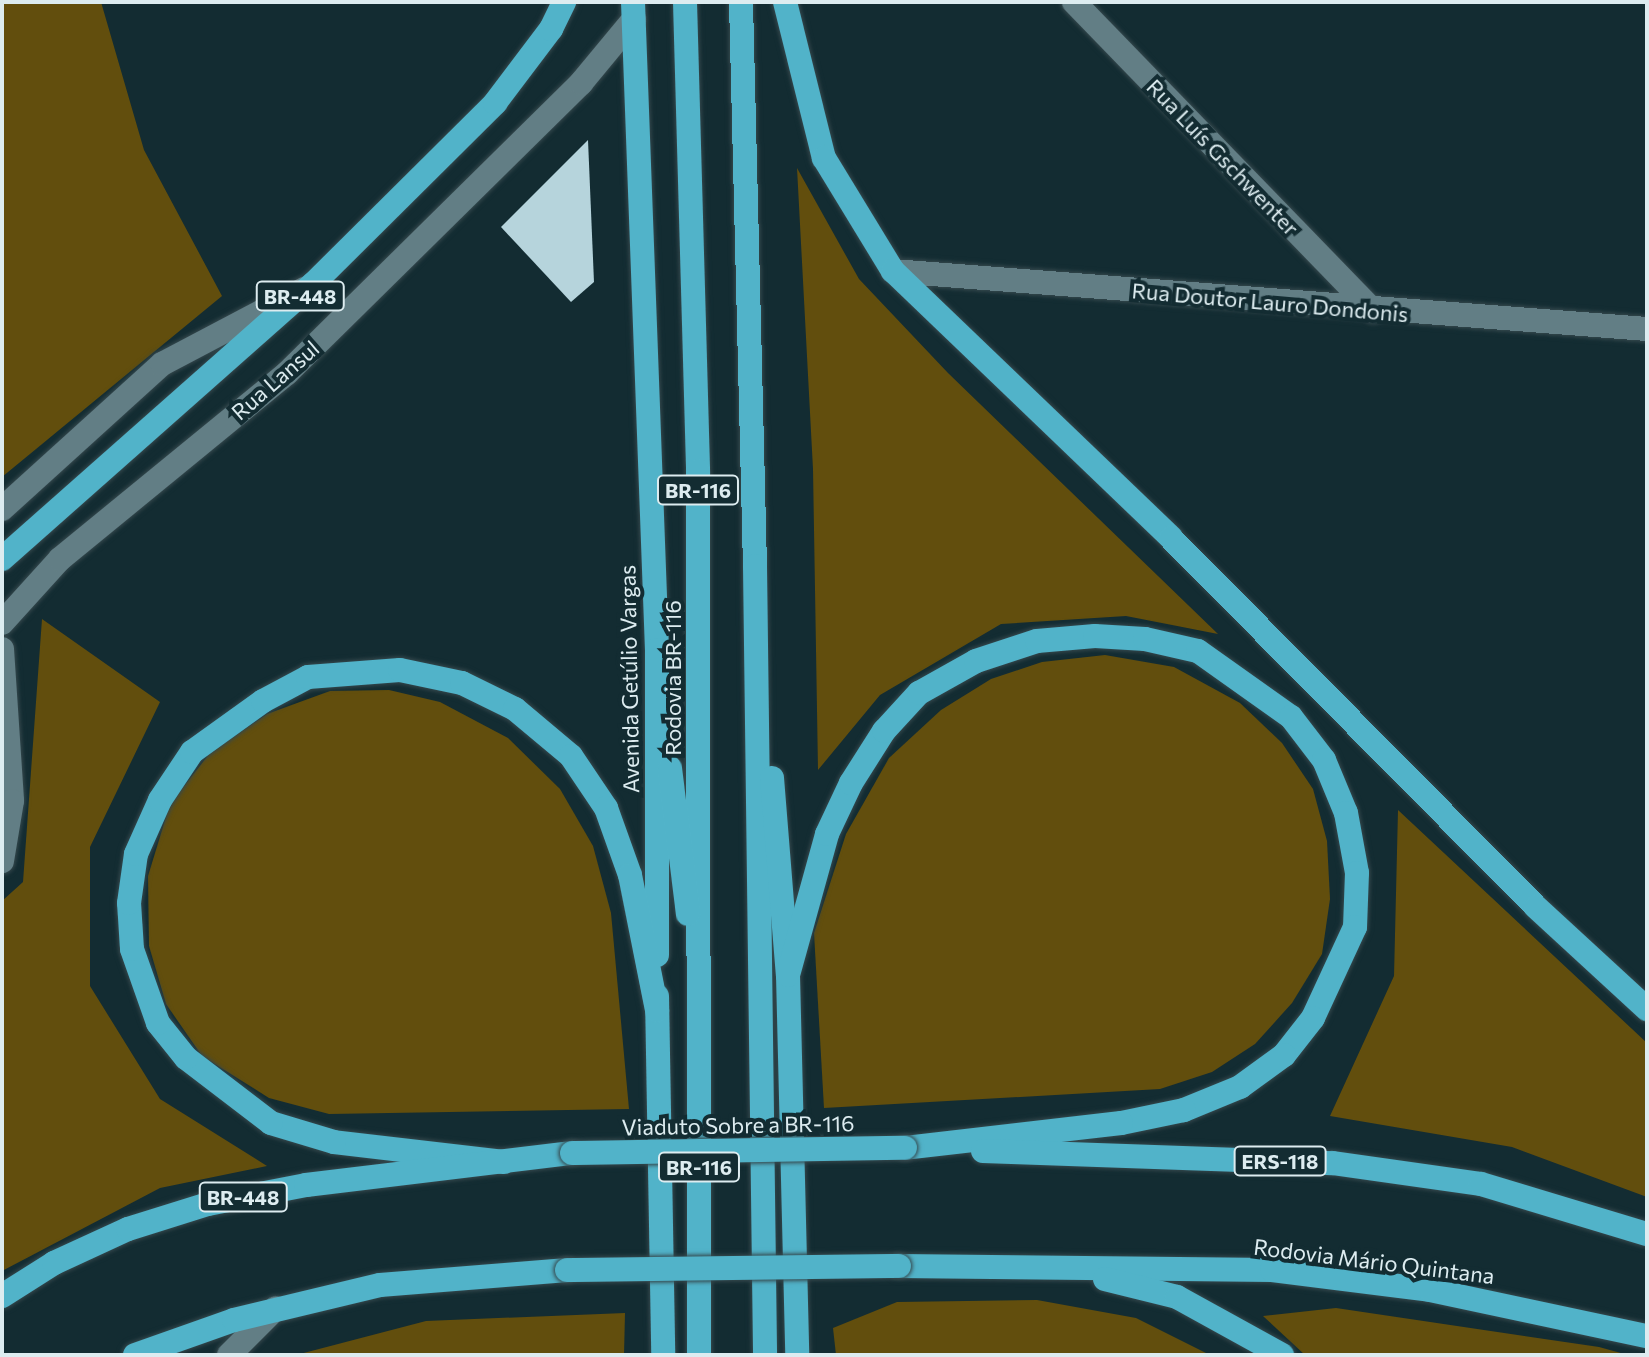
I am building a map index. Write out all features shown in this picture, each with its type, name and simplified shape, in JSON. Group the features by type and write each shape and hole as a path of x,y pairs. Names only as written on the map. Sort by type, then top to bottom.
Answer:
{"highway":[{"name":"BR-448","path":"2,559 313,284 495,103 551,29 564,2"},
{"name":"Rodovia BR-116","path":"685,2 698,471 699,1355"},
{"name":"BR-116","path":"741,2 755,566 765,1355"},
{"path":"785,2 824,158 893,271 1171,538 1536,907 1647,1009"},
{"name":"Avenida Getúlio Vargas","path":"633,10 657,650 657,1010 663,1355"},
{"path":"755,566 788,975 797,1355"},
{"path":"788,975 827,834 851,783 884,731 919,693 976,661 1037,641 1095,636 1145,639 1198,651 1291,717 1324,760 1349,828 1357,873 1355,927 1324,997 1284,1055 1240,1087 1184,1110 1121,1123 905,1148"},
{"name":"BR-116","path":"657,650 684,896 700,979"},
{"path":"504,1162 334,1142 271,1123 186,1058 158,1023 132,949 129,903 136,854 160,800 192,752 263,701 308,677 400,670 462,683 515,709 571,756 606,808 630,875 657,1010"},
{"name":"Viaduto Sobre a BR-116","path":"504,1162 572,1153 905,1148"},
{"name":"ERS-118","path":"905,1148 1333,1163 1481,1184 1647,1234"},
{"name":"BR-448","path":"2,1296 54,1263 128,1229 208,1204 306,1185 504,1162"},
{"name":"Rodovia Mário Quintana","path":"276,1308 380,1285 567,1270 899,1266 1272,1270 1430,1290 1647,1336"},
{"path":"1068,1270 1177,1297 1282,1355"},
{"path":"135,1355 276,1308"}],"street":[{"name":"Rua Luís Gschwenter","path":"1074,2 1373,311"},
{"name":"Rua Lansul","path":"2,623 60,559 287,373 581,83 633,10"},
{"name":"Rua Doutor Lauro Dondonis","path":"893,271 1373,311 1647,329"},
{"path":"2,509 162,364 241,318 313,284"},
{"path":"2,649 12,801 2,861"},
{"path":"229,1355 276,1308"}],"shaded area":[{"path":"2,2 101,2 144,150 222,296 2,477"},
{"path":"797,168 859,279 948,373 1218,634 1126,616 1001,624 880,695 818,770 813,469"},
{"path":"42,619 160,702 90,847 90,986 160,1099 267,1166 160,1188 2,1271 2,901 23,882"},
{"path":"1105,655 1174,667 1240,703 1282,743 1313,789 1327,841 1330,899 1322,954 1292,1003 1255,1044 1212,1072 1160,1089 824,1108 814,933 846,834 889,758 941,710 991,679 1042,662"},
{"path":"389,690 440,702 508,738 560,789 593,846 611,913 629,1109 329,1114 269,1098 202,1056 166,1004 149,946 148,876 170,804 210,753 267,714 330,691"},
{"path":"1398,810 1647,1043 1647,1197 1512,1147 1330,1116 1394,976"},
{"path":"1037,1300 1136,1318 1210,1355 836,1355 833,1328 897,1302"},
{"path":"1336,1308 1599,1347 1628,1355 1305,1355 1263,1316"},
{"path":"625,1313 624,1355 296,1355 426,1321"}],"building":[{"path":"588,140 594,282 571,302 501,227"}]}
